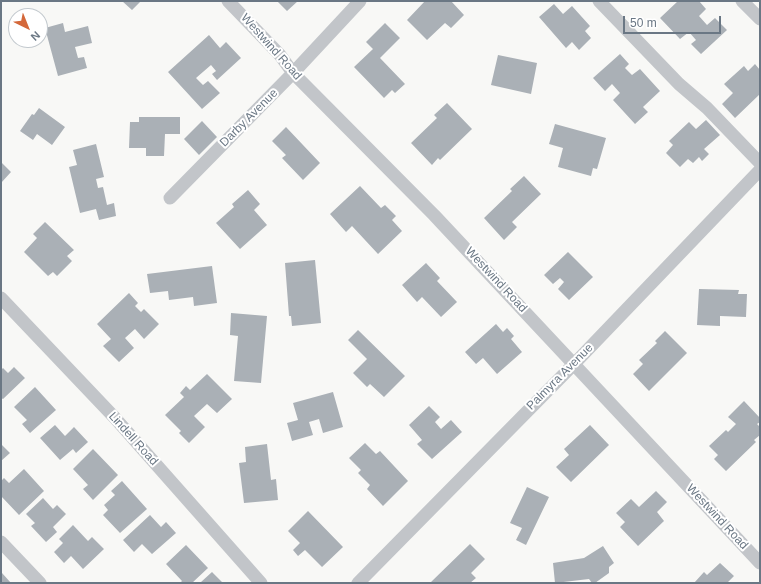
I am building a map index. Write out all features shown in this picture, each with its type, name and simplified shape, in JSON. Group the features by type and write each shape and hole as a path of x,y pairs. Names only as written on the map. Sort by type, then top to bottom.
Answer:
{"street":[{"name":"Westwind Road","path":"228,1 280,55 293,73 434,215 760,563"},
{"name":"Darby Avenue","path":"170,198 293,73 360,1"},
{"path":"599,1 679,84 707,108 760,163"},
{"path":"742,1 760,19"},
{"name":"Palmyra Avenue","path":"358,583 574,364 760,170"},
{"name":"Lindell Road","path":"1,298 115,418 261,583"},
{"path":"1,542 40,583"}],"building":[{"path":"122,1 141,1 132,10"},
{"path":"277,1 298,1 287,11"},
{"path":"425,1 451,1 464,15 451,28 445,23 427,40 407,20"},
{"path":"678,1 699,1 706,9 699,16 707,25 715,18 727,30 701,54 691,44 696,40 689,32 680,39 660,18"},
{"path":"554,4 563,14 572,6 590,26 585,31 591,38 579,50 572,42 566,48 539,17"},
{"path":"63,23 65,32 88,26 92,43 75,47 78,58 84,57 87,68 58,76 48,39 48,27"},
{"path":"385,23 400,38 380,58 405,84 395,93 392,90 384,98 354,67 373,49 366,42"},
{"path":"209,35 220,48 226,42 241,58 217,80 212,74 216,71 211,65 196,78 203,85 208,81 220,93 202,109 168,72"},
{"path":"620,54 629,64 625,68 632,75 640,69 660,91 643,107 648,112 635,124 613,100 620,93 612,84 605,91 593,78"},
{"path":"498,55 537,63 531,94 491,85"},
{"path":"755,64 760,70 760,94 735,118 722,104 733,93 724,84 744,66 748,71"},
{"path":"447,103 472,129 440,160 438,158 432,165 411,143 437,118 434,115"},
{"path":"39,108 65,127 52,145 37,134 33,140 20,131 32,114 34,115"},
{"path":"139,117 180,117 180,134 165,134 164,156 146,156 146,148 129,148 130,122 139,122"},
{"path":"706,120 720,135 704,149 709,154 702,161 699,157 693,163 688,159 680,167 666,153 673,145 669,141 689,122 696,129"},
{"path":"202,121 217,137 199,155 184,139"},
{"path":"555,124 606,138 597,169 593,168 591,176 558,167 563,148 549,144"},
{"path":"286,127 320,163 303,180 282,158 286,155 272,141"},
{"path":"96,144 104,177 96,179 98,188 103,187 107,205 114,203 116,216 99,220 96,209 80,213 69,167 77,165 73,150"},
{"path":"1,162 11,172 1,183"},
{"path":"524,176 541,194 512,222 517,227 504,240 484,218 512,191 510,189"},
{"path":"360,186 381,208 385,205 396,216 392,220 402,231 378,254 352,226 346,232 330,214"},
{"path":"248,190 260,204 254,210 267,225 240,249 216,223 234,207 232,204"},
{"path":"45,222 74,250 67,256 72,261 57,276 53,272 48,276 24,252 37,238 33,234"},
{"path":"568,252 593,277 569,300 558,289 564,282 560,278 553,284 544,275"},
{"path":"315,260 321,323 292,326 291,316 289,316 285,263"},
{"path":"426,263 440,278 437,281 457,302 441,317 422,297 417,302 402,285"},
{"path":"212,266 217,303 194,306 193,297 169,300 168,291 150,293 147,274"},
{"path":"699,289 739,290 738,294 747,294 746,317 720,316 720,326 697,325"},
{"path":"129,293 138,303 135,306 141,312 144,309 159,324 144,339 135,329 125,338 134,348 119,362 103,346 111,339 97,324"},
{"path":"231,313 267,316 261,383 234,381 238,336 230,335"},
{"path":"496,324 503,332 507,328 514,336 511,339 522,352 497,374 483,358 476,364 465,352"},
{"path":"358,330 405,376 384,397 370,384 367,387 353,373 367,359 348,340"},
{"path":"665,331 687,353 649,391 633,374 643,364 639,360 657,343 655,341"},
{"path":"14,367 25,378 3,399 1,398 1,370 3,368 8,373"},
{"path":"207,374 232,399 217,413 207,404 194,416 205,427 189,443 179,433 181,431 165,415 184,397 180,393 186,386 190,390"},
{"path":"35,387 56,410 30,433 22,424 27,420 14,407"},
{"path":"333,392 343,427 323,433 319,419 309,422 313,435 292,441 287,423 298,420 293,403"},
{"path":"744,401 760,418 760,422 757,424 760,427 760,435 754,440 756,442 726,471 714,459 718,455 709,446 726,430 728,432 736,424 728,417"},
{"path":"429,406 440,417 435,422 441,429 451,420 462,432 432,459 417,444 422,440 409,425"},
{"path":"55,425 65,436 74,427 88,442 76,453 73,449 60,460 40,438"},
{"path":"590,425 609,445 571,482 556,467 569,455 564,449"},
{"path":"365,443 376,454 380,451 408,481 383,506 367,489 370,485 358,473 361,470 349,458"},
{"path":"1,444 10,453 1,461"},
{"path":"267,444 271,480 276,479 278,500 244,503 239,463 246,462 245,447"},
{"path":"93,449 118,475 93,500 83,489 88,485 73,469"},
{"path":"24,469 44,491 19,515 1,496 1,481 4,478 9,483"},
{"path":"122,481 147,509 120,533 103,515 108,510 104,505 115,495 111,491"},
{"path":"527,487 549,497 526,545 516,540 522,528 510,523"},
{"path":"656,491 667,502 657,512 664,521 638,546 620,527 625,522 616,513 631,499 639,507"},
{"path":"43,498 53,509 57,505 66,514 53,527 57,532 46,542 31,526 35,523 26,514"},
{"path":"308,511 343,547 322,567 305,550 298,556 293,550 300,543 288,531"},
{"path":"150,515 161,527 166,522 176,533 152,554 142,544 134,552 123,540"},
{"path":"73,525 88,541 92,537 104,549 83,569 71,556 64,563 54,552 63,543 59,539"},
{"path":"470,544 485,559 471,573 476,578 470,583 431,582"},
{"path":"186,545 208,568 192,583 180,583 182,581 166,564"},
{"path":"603,546 614,563 609,567 609,573 595,583 592,583 589,579 555,583 553,563 584,558"},
{"path":"720,563 734,576 727,583 694,583 704,572 707,575"},
{"path":"212,572 223,583 201,582"},
{"path":"2,573 11,583 1,583"}]}
